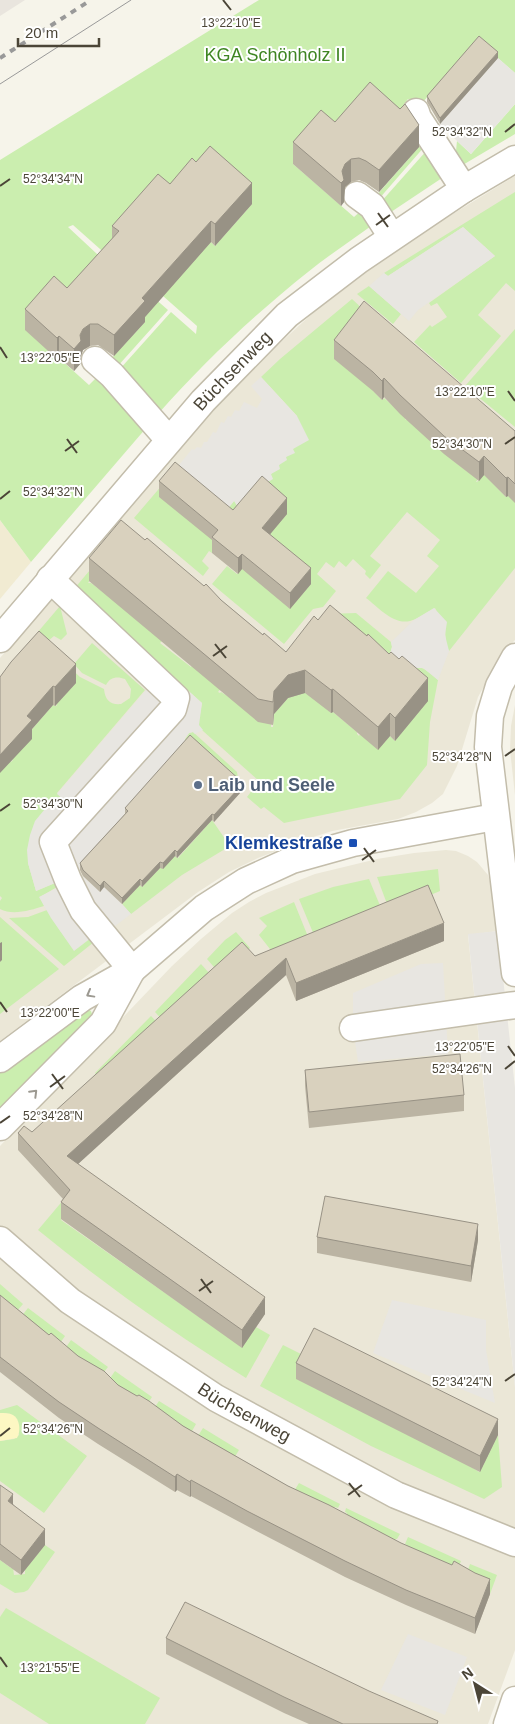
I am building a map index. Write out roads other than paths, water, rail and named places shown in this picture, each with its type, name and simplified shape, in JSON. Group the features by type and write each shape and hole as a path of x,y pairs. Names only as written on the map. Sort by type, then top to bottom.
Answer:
{"street":[{"path":"416,112 464,189"},
{"name":"Büchsenweg","path":"0,639 203,401 287,316 359,260 464,189 515,159"},
{"path":"357,194 372,206 392,238"},
{"path":"94,360 112,375 169,440"},
{"path":"50,579 176,698 172,709 53,842 68,880 83,910 132,970"},
{"path":"515,657 499,686 490,716 488,747 515,973"},
{"path":"0,1059 82,998 132,970 204,908 246,881 292,860 353,843 495,817"},
{"path":"0,1127 103,1023 132,970"},
{"path":"353,1028 515,1004"},
{"name":"Büchsenweg","path":"0,1240 70,1301 216,1398 396,1495 515,1543"},
{"path":"506,1724 515,1700"}],"tram line":[{"path":"0,84 131,0"}],"railway":[{"path":"0,58 91,0"}],"place":[{"name":"Laib und Seele","path":"198,785"},
{"name":"Klemkestraße","path":"353,843"}],"park label":[{"name":"KGA Schönholz II","path":"275,55"}]}
